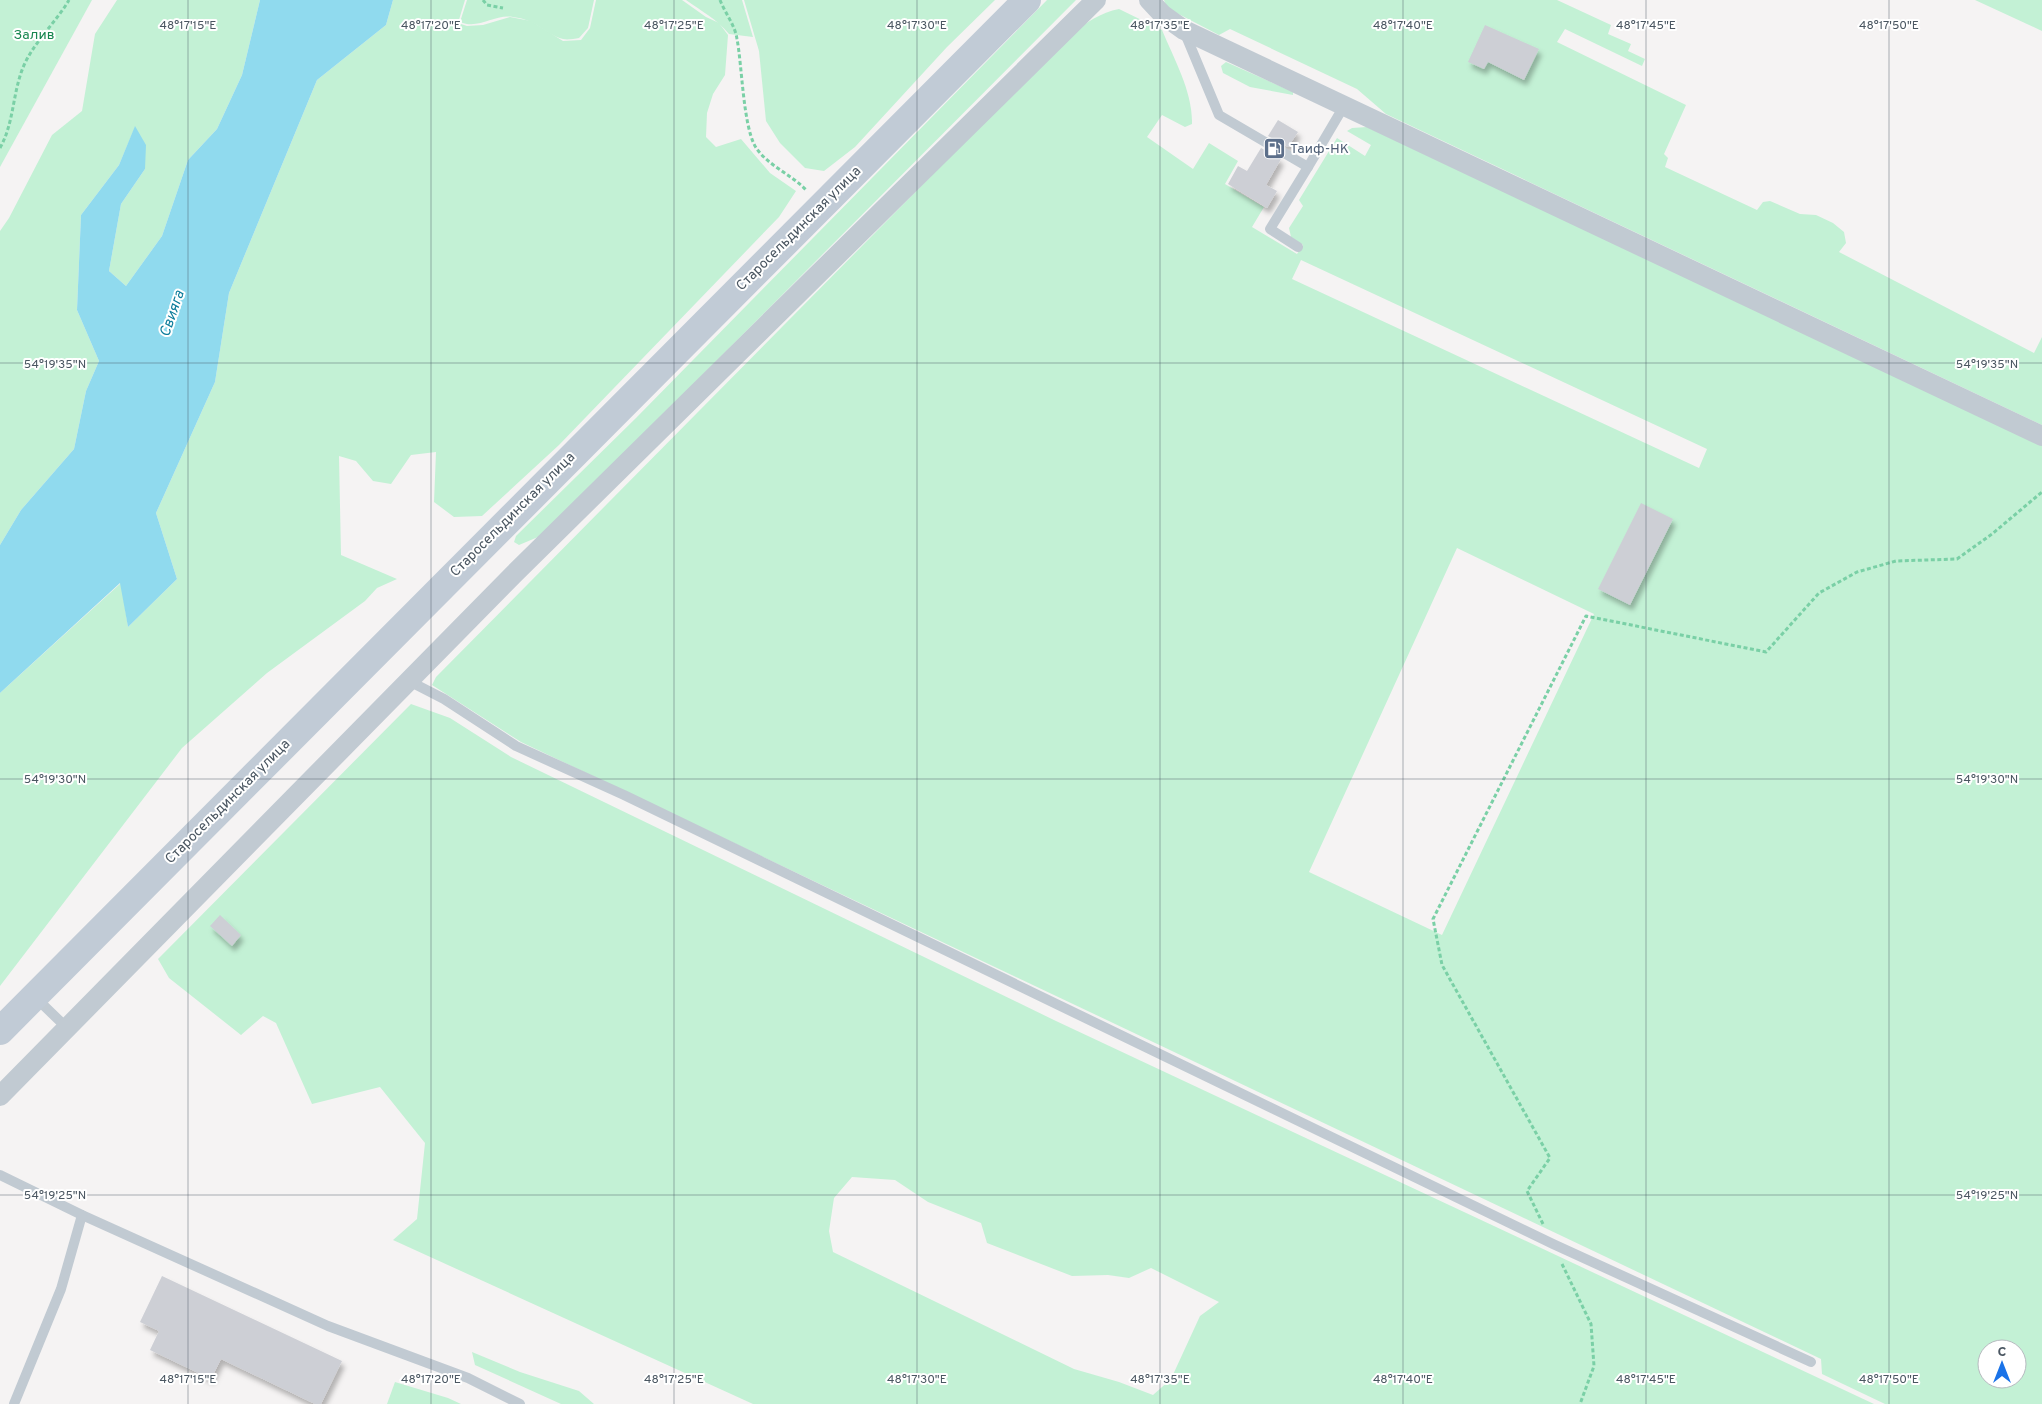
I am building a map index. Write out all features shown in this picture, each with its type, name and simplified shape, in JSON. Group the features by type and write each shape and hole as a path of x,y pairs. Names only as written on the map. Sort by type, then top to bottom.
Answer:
{"main road":[{"name":"Старосельдинская улица","path":"0,1031 1027,0"}],"street":[{"path":"0,1096 515,573 1096,0"},
{"path":"1149,0 1163,15 1184,30 2042,436"}],"lane":[{"path":"1184,30 1219,115 1308,167"},
{"path":"1298,247 1270,230 1344,106"},
{"path":"409,681 444,699 516,746 632,799 1553,1244 1812,1362"},
{"path":"35,996 67,1028"},
{"path":"0,1175 82,1215 328,1326 468,1378 520,1404"},
{"path":"14,1404 62,1289 82,1215"}],"path":[{"path":"0,148 8,134 19,79 25,62 45,31 61,13 69,0"},
{"path":"483,0 487,5 503,8"},
{"path":"720,0 737,36 748,120 755,146 769,160 798,181 821,206"},
{"path":"1580,1404 1594,1366 1590,1324 1527,1191 1550,1158 1442,965 1433,919 1586,616 1766,652 1819,592 1857,572 1896,561 1957,559 1992,534 2042,492"}],"green space":[{"name":"Залив","path":"0,0 92,0 0,167"},
{"path":"117,0 260,0 242,75 217,129 188,160 162,236 126,286 109,271 121,204 145,169 135,127 119,165 81,215 77,310 99,361 86,391 74,449 21,510 0,545 0,231 9,218 52,135 82,111 95,34"},
{"path":"393,0 465,0 458,23 467,26 483,25 510,17 531,21 563,41 581,40 590,28 596,0 682,0 706,17 719,23 728,35 725,75 713,94 707,113 706,137 716,147 741,139 770,173 796,191 779,217 559,445 482,516 454,517 434,502 436,452 411,455 391,484 373,481 356,461 339,456 341,555 397,579 377,588 365,601 267,673 182,748 0,986 0,693 121,583 128,627 177,579 156,513 215,382 229,293 317,80 386,25"},
{"path":"467,0 594,0 588,28 579,38 563,39 556,37 529,21 513,17 474,24 460,22"},
{"path":"686,0 742,0 753,37 729,34 714,20"},
{"path":"744,0 995,0 947,47 855,147 824,171 805,168 780,143 766,121 759,51"},
{"path":"1047,0 1076,0 566,512 538,537 519,545 514,542 516,536 636,418"},
{"path":"1164,0 1557,0 1611,25 1608,34 1631,44 1628,51 1645,59 1642,66 1565,29 1557,42 1686,105 1664,154 1668,158 1665,167 1757,210 1763,202 1770,201 1800,214 1816,215 1833,223 1844,232 1846,243 1839,252 2034,353 2042,337 2042,425 1386,114 1357,89 1230,29 1219,35 1167,8"},
{"path":"1975,0 2042,0 2042,31"},
{"path":"1119,9 1162,30 1186,88 1192,124 1185,127 1162,115 1147,137 1193,169 1209,143 1238,161 1225,184 1264,207 1252,227 1297,254 1303,245 1291,237 1289,228 1303,206 1299,200 1337,138 1365,156 1371,145 1347,131 1352,128 1367,127 2042,445 2042,1404 1885,1404 1822,1374 1821,1359 521,742 432,685 436,677 1062,44 1094,19","holes":["1301,260 1707,449 1699,468 1292,279","1457,548 1594,614 1442,935 1309,872"]},
{"path":"1226,62 1293,92 1293,95 1250,87 1223,73 1221,66"},
{"path":"411,704 450,718 511,757 1056,1021 1874,1404 753,1404 393,1240 417,1219 425,1143 380,1087 312,1104 276,1023 263,1016 241,1035 169,978 158,959","holes":["852,1177 895,1180 928,1202 981,1223 987,1243 1072,1276 1108,1275 1129,1278 1151,1268 1219,1302 1200,1316 1171,1379 1153,1395 1119,1382 1074,1369 833,1252 829,1231 834,1198"]},
{"path":"472,1352 520,1372 579,1391 594,1404 561,1404 475,1365"},
{"path":"395,1382 448,1398 461,1404 387,1404"}],"water":[{"name":"Свияга","path":"260,0 393,0 386,25 317,80 229,293 215,382 156,513 177,579 128,627 120,583 0,693 0,545 21,510 74,449 86,391 99,361 77,310 81,215 119,165 135,126 146,145 145,169 121,204 109,271 126,286 162,236 188,160 217,129 242,75"}],"building":[{"path":"1485,25 1539,49 1524,80 1488,62 1484,69 1468,62"},
{"path":"1278,120 1298,132 1288,147 1268,136"},
{"name":"Таиф-НК","path":"1261,148 1281,159 1266,185 1277,191 1267,208 1228,184 1238,166 1247,171"},
{"path":"1641,503 1673,519 1630,605 1598,589"},
{"path":"220,915 241,935 232,946 210,926"},
{"path":"162,1276 342,1361 321,1404 315,1404 221,1359 211,1379 150,1350 159,1331 140,1322"}],"place":[{"name":"Таиф-НК","path":"1274,149"}]}
